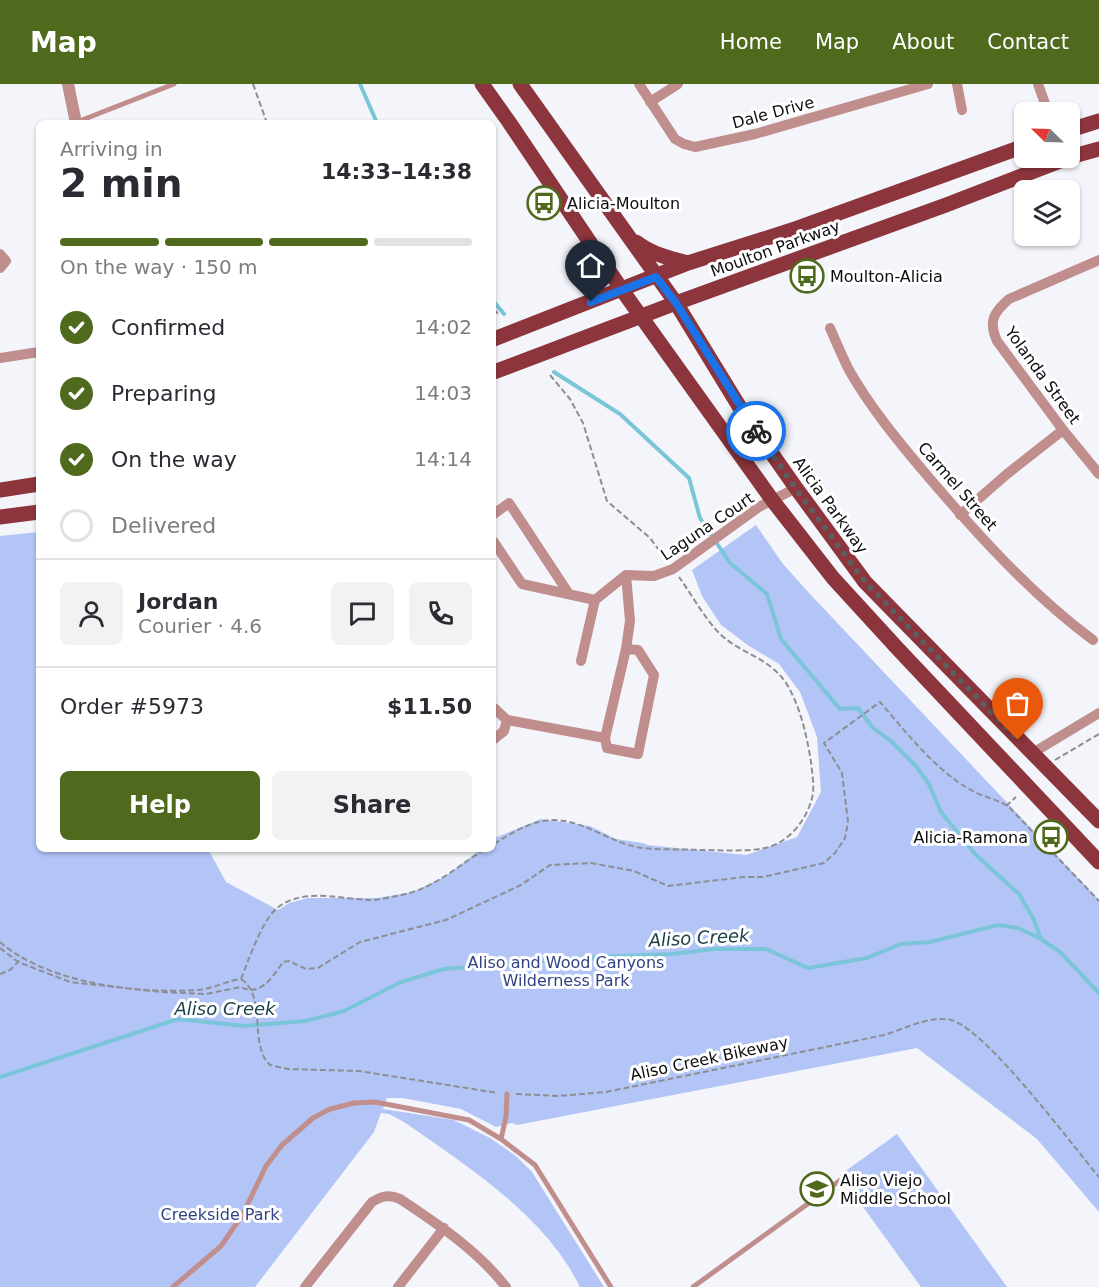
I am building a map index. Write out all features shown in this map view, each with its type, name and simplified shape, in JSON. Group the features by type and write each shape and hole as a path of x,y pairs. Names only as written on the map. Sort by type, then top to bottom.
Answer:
{"main road":[{"path":"482,84 622,290 773,501 833,578 1099,862"},
{"name":"Alicia Parkway","path":"520,84 676,303 742,411 796,489 865,582 1099,821"},
{"path":"1080,127 1099,121"},
{"name":"Moulton Parkway","path":"1080,154 1099,149"},
{"name":"Moulton Parkway","path":"496,338 688,263 792,230 1014,150"},
{"name":"Moulton Parkway","path":"496,371 676,303 946,206 1042,168"},
{"path":"626,235 654,254 688,263"},
{"path":"0,490 36,484"},
{"path":"0,517 36,512"},
{"path":"1014,771 1031,754"}],"street":[{"path":"639,84 650,102 678,84"},
{"name":"Dale Drive","path":"650,102 675,139 695,147 754,134 928,84"},
{"path":"957,84 962,111"},
{"path":"1038,84 1044,102"},
{"path":"72,85 75,120"},
{"path":"0,254 6,261 0,268"},
{"name":"Yolanda Street","path":"1099,260 1009,299 999,308 993,320 993,331 997,341 1099,474"},
{"name":"Carmel Street","path":"830,328 849,370 866,396 904,448 960,515 1064,618 1094,640"},
{"path":"0,358 36,352"},
{"path":"960,515 1007,474 1064,430"},
{"name":"Laguna Court","path":"627,575 654,576 674,568 759,507 796,489"},
{"path":"496,513 509,503 569,594"},
{"path":"496,545 522,584 595,600"},
{"path":"581,661 595,600 627,575"},
{"path":"626,649 638,650 654,675 638,754 607,748 605,738 626,649 630,621 627,575"},
{"path":"496,710 507,720 605,738"},
{"path":"1031,754 1099,713"},
{"path":"496,737 504,731 507,720"},
{"path":"305,1287 372,1202 386,1196 400,1199 444,1228 471,1249 492,1269 506,1287"},
{"path":"400,1286 444,1228"}],"lane":[{"path":"83,120 174,84"},
{"path":"501,1139 506,1117 507,1094"},
{"path":"173,1287 221,1246 243,1214 266,1166 282,1145 313,1118 330,1109 375,1102 469,1120 501,1139 535,1165 611,1287"},
{"path":"693,1287 842,1179"}],"path":[{"path":"253,84 266,120"},
{"path":"496,843 527,824 554,820 575,824 641,848 742,851 767,848 782,841 798,827 808,810 813,793 809,747 789,688 770,665 735,646 720,634 705,617 674,568 650,538 607,501 583,423 570,399 550,375"},
{"path":"0,948 18,962 70,982 161,993 206,994 242,987 252,990 270,980 283,962 289,961 306,969 318,968 360,942 446,920 521,885 550,865 591,863 634,871 668,885 763,877 824,863 836,853 844,838 848,822 842,773 824,743 880,702 921,749 959,782 1006,806 1099,901"},
{"path":"1055,760 1099,734"},
{"path":"1006,806 1016,797"},
{"path":"241,979 275,909 293,899 315,896 371,900 403,895 426,888 480,852"},
{"path":"0,942 22,958 47,970 74,978 149,989 199,990 241,979"},
{"path":"0,974 10,970 22,958"},
{"path":"241,979 252,990"},
{"name":"Aliso Creek Bikeway","path":"252,990 262,1052 270,1065 288,1069 359,1071 507,1094 559,1095 606,1092 884,1035 924,1022 951,1020 980,1038 1099,1177"}],"green space":[{"name":"Aliso and Wood Canyons Wilderness Park","path":"756,525 783,564 809,593 1099,900 1099,1212 1037,1139 917,1048 517,1125 512,1123 496,1127 461,1109 403,1098 387,1098 383,1109 454,1120 490,1138 516,1156 532,1172 604,1287 580,1287 565,1261 547,1237 503,1194 404,1122 389,1114 381,1113 374,1132 255,1287 0,1287 0,536 36,532 36,852 210,852 226,882 278,910 289,903 308,898 377,898 413,892 446,876 477,852 496,852 497,837 541,819 590,826 616,839 647,845 746,855 797,837 821,792 817,737 800,692 779,664 749,646 721,625 702,596 692,570"},
{"path":"897,1134 1007,1287 921,1287 840,1175"}],"waterway":[{"path":"360,84 376,120"},
{"path":"496,304 504,314"},
{"path":"554,372 620,414 689,478 700,518 730,563 767,594 781,639 840,709 858,708 873,728 891,741 916,766 929,784 941,812 976,855 1019,894 1033,918 1041,939"},
{"name":"Aliso Creek","path":"0,1077 178,1019 245,1026 305,1021 344,1011 401,982 444,969 598,957 672,954 714,949 766,949 808,968 867,958 901,944 930,942 998,925 1018,928 1041,939 1060,952 1099,993"}],"way so far":[{"path":"756,431 865,582 1018,740"}],"place":[{"name":"Alicia-Moulton","path":"544,203"},
{"name":"Moulton-Alicia","path":"807,276"},
{"name":"Alicia-Ramona","path":"1051,837"},
{"name":"Aliso Viejo Middle School","path":"817,1189"}],"route":[{"path":"591,302 656,277 676,303 756,431"}],"park label":[{"name":"Creekside Park","path":"220,1214"}]}
